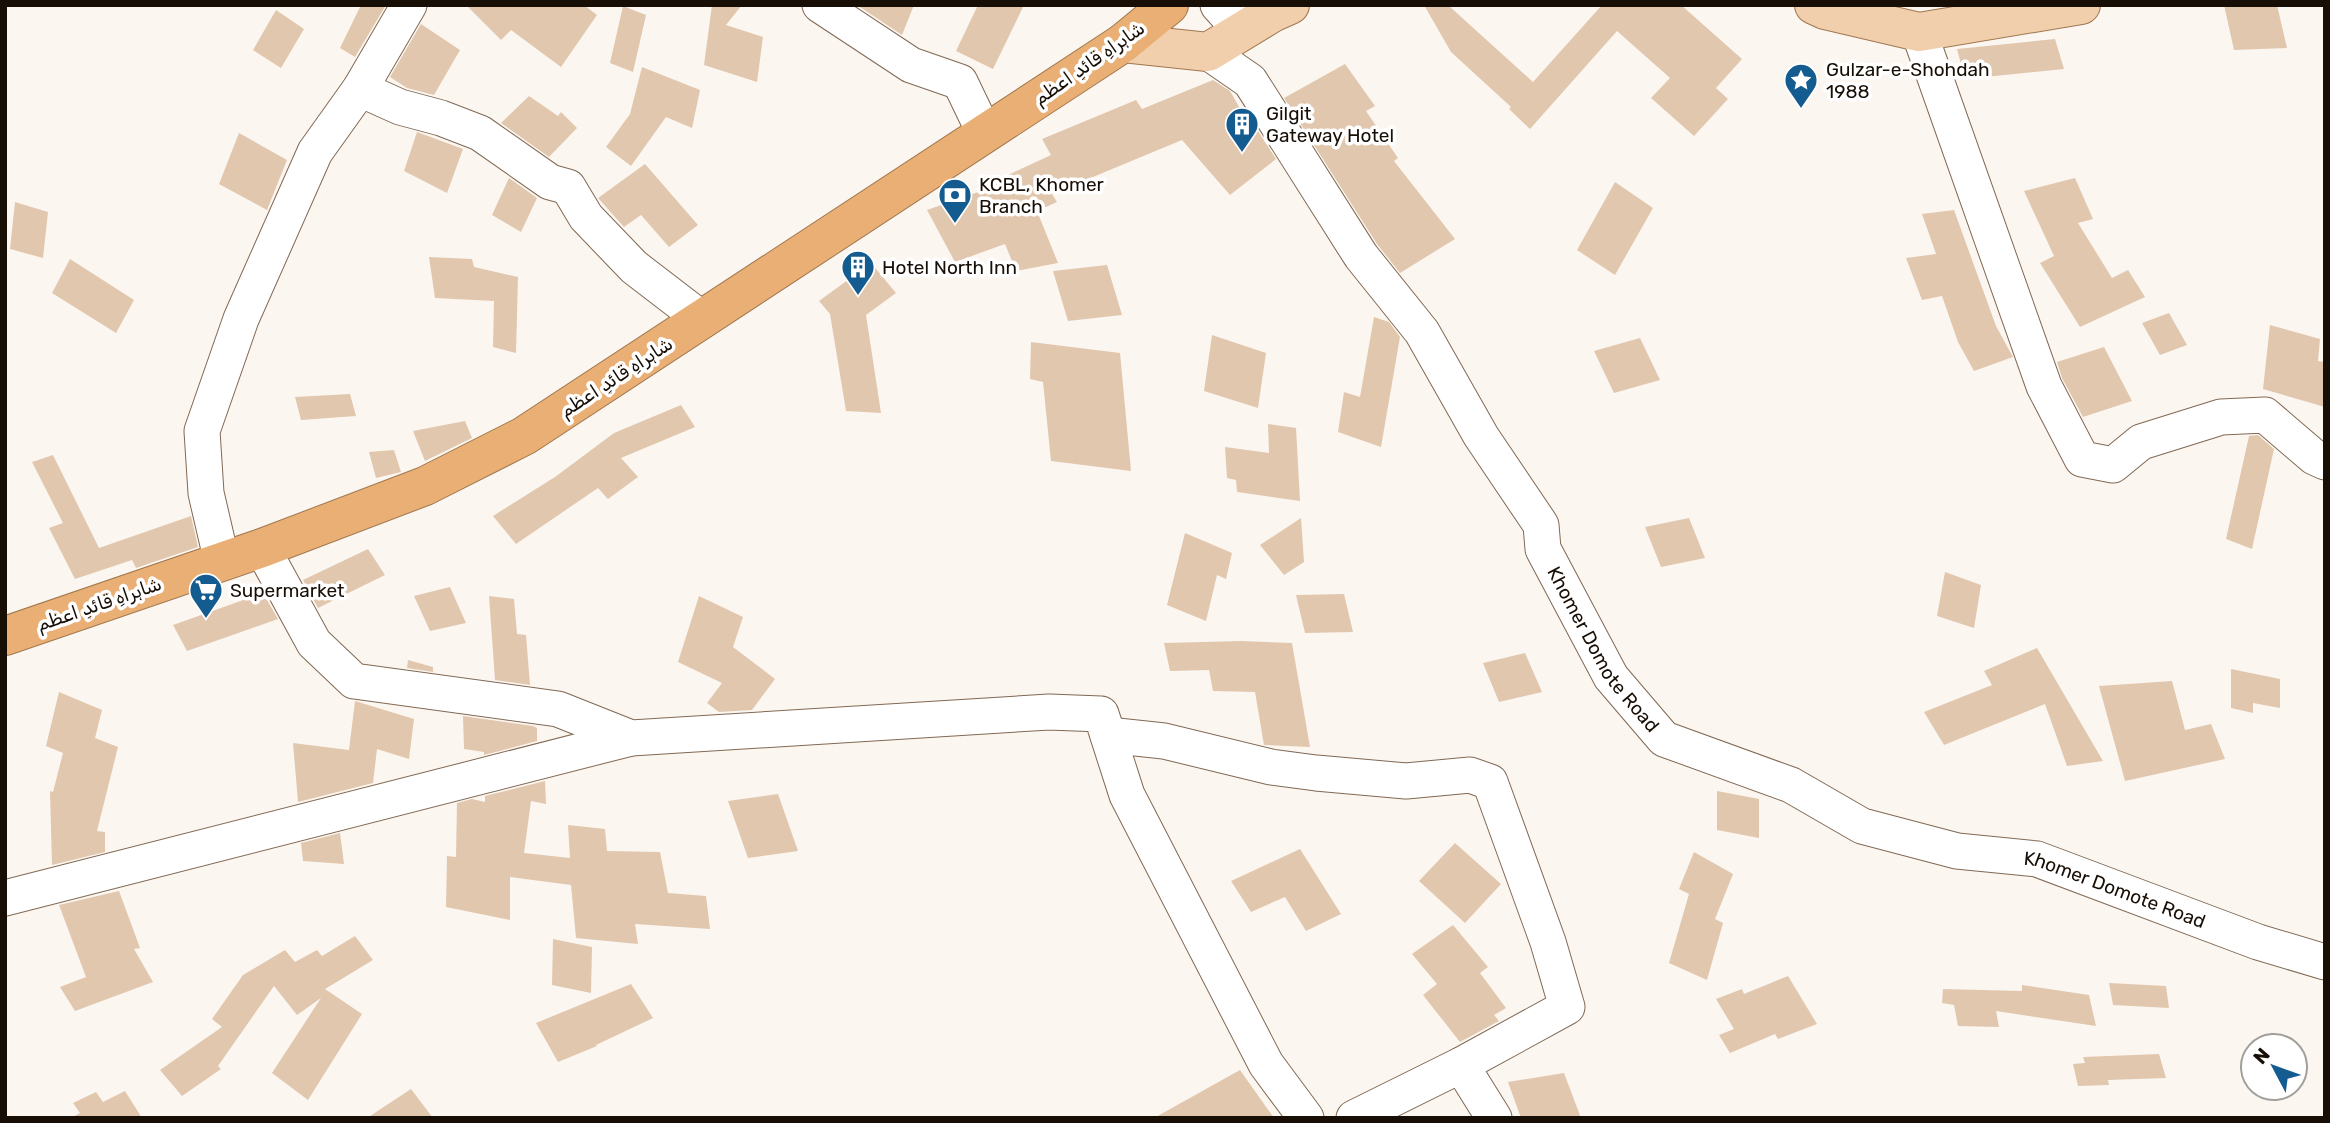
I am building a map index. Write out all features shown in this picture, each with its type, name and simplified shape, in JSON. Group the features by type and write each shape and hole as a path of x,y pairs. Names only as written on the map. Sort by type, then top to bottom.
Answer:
{"highway":[{"name":"شاہراہِ قائدِ اعظم","path":"5,636 262,548 425,486 524,436 1123,43 1169,5"}],"main road":[{"path":"1814,5 1825,10 1919,32 2081,5"},
{"path":"1123,43 1208,52 1281,9"}],"street":[{"path":"222,562 206,493 202,431 241,319 315,152 360,89 410,5"},
{"path":"820,5 911,65 960,82 985,134"},
{"path":"1218,5 1227,15 1281,9"},
{"path":"1919,32 2044,386 2082,459 2113,465 2141,442 2221,417 2265,415 2314,457 2325,462"},
{"name":"Khomer Domote Road","path":"1208,52 1250,81 1361,256 1422,332 1481,436 1541,525 1543,549 1611,677 1664,739 1791,785 1862,826 1957,851 2037,859 2258,942 2325,962"},
{"path":"360,89 400,107 480,133 550,181 569,187 586,218 634,267 703,320"},
{"path":"262,548 313,643 354,681 558,709 631,738"},
{"path":"5,898 631,738 1049,712 1101,714 1127,795 1266,1064 1306,1118"},
{"path":"1108,735 1164,741 1271,767 1316,773 1406,781 1470,775 1490,782 1548,942 1567,1007 1461,1065 1354,1118"},
{"path":"1461,1065 1493,1118"}],"building":[{"path":"361,5 386,5 355,57 340,48"},
{"path":"466,5 584,5 597,15 561,67 511,30 501,40"},
{"path":"712,5 742,5 726,25 763,37 757,82 704,65"},
{"path":"857,5 914,5 902,35"},
{"path":"978,5 1024,5 993,69 956,51"},
{"path":"1424,5 1448,5 1533,82 1602,5 1681,5 1742,59 1716,88 1728,99 1694,136 1651,98 1670,78 1617,31 1530,129 1509,109 1511,107 1451,52"},
{"path":"2224,5 2277,5 2287,48 2234,50"},
{"path":"623,6 646,15 633,72 610,63"},
{"path":"276,10 304,29 281,68 253,50"},
{"path":"421,24 460,50 434,95 407,88 390,77"},
{"path":"2055,39 2064,69 1965,79 1957,49"},
{"path":"1345,64 1375,106 1366,111 1398,158 1394,161 1455,239 1400,273 1377,244 1284,98"},
{"path":"642,67 700,90 692,128 666,117 631,166 606,147 630,114"},
{"path":"1213,80 1230,91 1246,119 1249,117 1276,159 1230,195 1182,140 1052,194 1057,202 1037,211 1058,263 1016,271 1005,244 955,262 927,210 981,191 980,188 1051,155 1042,139 1136,100 1142,109"},
{"path":"529,96 558,116 561,112 577,128 549,157 501,123"},
{"path":"417,132 463,149 447,193 404,171"},
{"path":"239,133 287,160 267,210 219,184"},
{"path":"645,164 698,225 669,247 641,215 624,227 598,198"},
{"path":"509,178 537,198 521,232 492,215"},
{"path":"2075,178 2093,219 2078,223 2112,278 2128,270 2145,297 2080,327 2040,263 2054,256 2024,191"},
{"path":"1615,182 1653,208 1615,275 1577,250"},
{"path":"15,202 48,212 43,258 10,249"},
{"path":"1954,210 1996,326 2013,357 1974,371 1958,342 1942,296 1922,300 1906,258 1936,254 1922,214"},
{"path":"429,257 472,259 474,267 518,277 516,353 493,347 494,301 435,298"},
{"path":"70,259 134,300 116,333 52,293"},
{"path":"871,263 896,293 866,315 881,413 846,411 830,314 819,301"},
{"path":"1107,265 1122,315 1068,321 1053,271"},
{"path":"2169,313 2187,345 2160,355 2142,323"},
{"path":"1374,317 1389,322 1400,337 1381,447 1338,432 1344,392 1360,397"},
{"path":"2270,325 2320,339 2318,361 2325,362 2325,407 2263,389"},
{"path":"1212,335 1266,353 1258,408 1204,391"},
{"path":"1640,338 1660,380 1614,393 1594,351"},
{"path":"1031,342 1120,353 1131,471 1051,461 1043,382 1030,379"},
{"path":"2104,347 2132,401 2083,417 2062,378 2057,362"},
{"path":"350,394 356,416 301,420 295,397"},
{"path":"681,405 695,427 621,458 638,477 608,499 598,488 516,544 493,516 555,477 614,433"},
{"path":"465,421 472,438 425,461 413,431"},
{"path":"1268,424 1296,428 1300,501 1237,492 1236,480 1227,478 1225,447 1269,453"},
{"path":"2258,435 2274,449 2252,549 2226,539 2249,436"},
{"path":"394,450 401,472 376,478 369,452"},
{"path":"53,455 99,548 191,516 198,547 136,568 132,560 75,579 49,528 63,523 32,462"},
{"path":"1301,518 1304,562 1284,575 1260,545"},
{"path":"1689,518 1705,558 1661,567 1645,527"},
{"path":"1185,533 1232,553 1226,579 1217,575 1206,621 1167,605"},
{"path":"368,549 385,575 318,608 303,580"},
{"path":"1945,572 1981,585 1974,628 1937,616"},
{"path":"450,587 466,623 430,631 414,596"},
{"path":"263,593 278,619 187,651 173,625"},
{"path":"1344,594 1353,632 1305,633 1296,595"},
{"path":"489,596 514,599 517,634 526,635 530,685 495,680"},
{"path":"699,596 743,617 733,647 775,679 752,710 719,712 707,703 722,683 678,662"},
{"path":"1164,643 1292,643 1310,747 1264,745 1255,692 1213,691 1209,670 1170,671"},
{"path":"2037,648 2103,761 2067,766 2045,704 1944,745 1924,712 1992,685 1984,671"},
{"path":"1525,653 1542,692 1499,702 1483,663"},
{"path":"408,660 433,667 433,672 407,668"},
{"path":"2231,669 2280,679 2280,708 2253,703 2253,713 2231,708"},
{"path":"2172,681 2185,730 2211,724 2225,759 2125,781 2099,686"},
{"path":"59,692 102,710 95,738 118,747 97,831 105,832 105,852 52,865 50,791 53,792 63,753 46,746"},
{"path":"355,701 414,719 409,759 377,749 373,783 298,802 293,743 349,750"},
{"path":"463,716 533,726 537,728 537,741 484,755 484,752 464,749"},
{"path":"545,781 546,804 531,801 524,853 570,858 568,825 605,829 607,851 660,852 668,893 706,896 710,929 635,924 638,944 576,938 571,885 510,877 510,920 446,907 447,856 456,857 457,803 472,799 485,802 485,796"},
{"path":"1717,791 1759,799 1759,838 1717,830"},
{"path":"778,794 798,851 748,858 728,801"},
{"path":"340,833 344,864 303,861 301,843"},
{"path":"1455,843 1501,884 1465,923 1419,881"},
{"path":"1300,849 1341,914 1306,931 1285,897 1251,912 1231,881"},
{"path":"1694,852 1733,874 1715,919 1723,923 1707,980 1669,963 1689,894 1679,889"},
{"path":"119,891 140,948 134,949 153,982 75,1011 60,987 86,977 59,905"},
{"path":"1453,925 1488,967 1480,973 1506,1008 1494,1015 1499,1021 1460,1042 1423,995 1437,984 1412,954"},
{"path":"355,936 373,960 325,989 362,1014 308,1100 272,1073 321,998 297,1015 274,986 218,1066 221,1069 182,1096 160,1070 222,1027 212,1019 243,975 285,950 295,962 317,950 322,956"},
{"path":"553,939 592,947 591,993 552,985"},
{"path":"1788,976 1817,1024 1778,1039 1775,1034 1730,1053 1719,1035 1734,1029 1716,999 1742,989 1744,994"},
{"path":"2109,983 2166,986 2169,1008 2113,1005"},
{"path":"631,984 653,1018 558,1062 536,1023"},
{"path":"2022,985 2089,995 2096,1026 1996,1011 1999,1027 1958,1026 1954,1005 1942,1003 1943,989 2022,991"},
{"path":"2159,1054 2166,1078 2108,1080 2109,1085 2078,1086 2073,1064 2085,1063 2083,1057"},
{"path":"1240,1070 1274,1118 1154,1118"},
{"path":"1564,1073 1581,1118 1521,1118 1508,1082"},
{"path":"411,1089 433,1118 367,1118"},
{"path":"125,1091 142,1118 71,1118 80,1113 73,1103 96,1092 103,1102"}],"place":[{"name":"Gulzar-e-Shohdah 1988","path":"1801,110"},
{"name":"Gilgit Gateway Hotel","path":"1242,154"},
{"name":"KCBL, Khomer Branch","path":"955,225"},
{"name":"Hotel North Inn","path":"858,297"},
{"name":"Supermarket","path":"206,620"}]}
